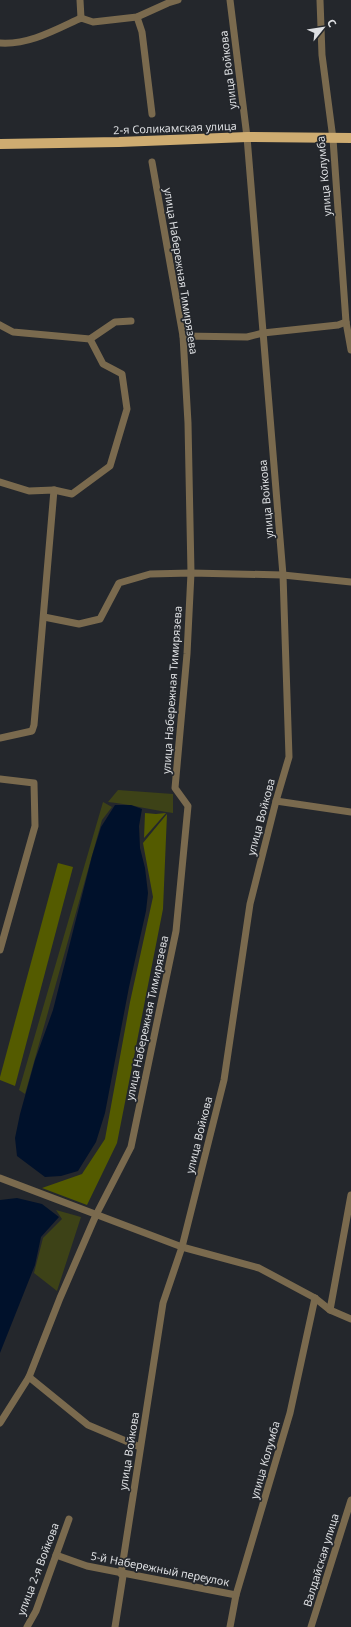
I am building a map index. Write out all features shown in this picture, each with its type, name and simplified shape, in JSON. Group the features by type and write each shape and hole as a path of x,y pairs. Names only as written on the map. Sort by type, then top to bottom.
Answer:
{"main road":[{"name":"2-я Соликамская улица","path":"0,144 247,138 351,138"}],"street":[{"path":"80,0 81,18"},
{"path":"0,43 14,44 42,36 81,18 92,22 137,17 167,2 178,0"},
{"name":"улица Войкова","path":"115,1627 123,1576 121,1574 163,1303 182,1248 224,1080 250,904 276,801 289,757 283,575 247,138 230,0"},
{"name":"улица Колумба","path":"320,0 322,55 333,139 346,322 350,336 351,350"},
{"path":"137,17 142,32 152,114"},
{"name":"улица Набережная Тимирязева","path":"0,1423 29,1378 60,1298 96,1215 131,1147 176,931 188,806 175,788 191,573 188,423 183,336 152,162"},
{"path":"0,325 13,332 90,339 115,322 131,320"},
{"path":"183,336 248,337 263,332 338,325 346,322"},
{"path":"0,482 29,491 54,490 72,494 110,466 128,409 122,374 103,364 90,339"},
{"path":"0,738 32,731 34,725 54,490"},
{"path":"44,617 79,624 100,619 119,583 150,574 191,573 283,575 351,582"},
{"path":"0,779 34,783 34,826 0,950"},
{"path":"276,801 351,812"},
{"path":"0,1178 182,1248 259,1268 315,1298 330,1310 351,1319"},
{"path":"330,1310 351,1195"},
{"name":"улица Колумба","path":"230,1627 236,1595 290,1413 315,1298"},
{"path":"29,1378 88,1425 140,1448"},
{"name":"Валдайская улица","path":"311,1627 351,1500"},
{"name":"улица 2-я Войкова","path":"27,1627 36,1611 69,1519"},
{"name":"5-й Набережный переулок","path":"56,1555 87,1566 121,1574 236,1595"}],"green space":[{"path":"118,790 173,794 173,813 108,802"},
{"path":"103,802 112,807 102,820 25,1094 19,1090"},
{"path":"145,813 166,813 144,838"},
{"path":"167,814 163,909 117,1143 87,1205 42,1188 82,1174 105,1139 130,1002 153,897 143,843"},
{"path":"58,863 73,867 15,1086 0,1080 0,1077"},
{"path":"56,1210 81,1217 57,1291 34,1273 43,1238 62,1219"}],"water":[{"path":"115,805 131,805 142,809 139,826 140,848 145,868 148,893 146,911 129,987 105,1113 96,1142 78,1171 61,1176 45,1177 17,1156 15,1138 35,1060 53,1010 92,856 101,827"},
{"path":"17,1198 42,1204 59,1217 41,1237 35,1265 0,1353 0,1200"}]}
